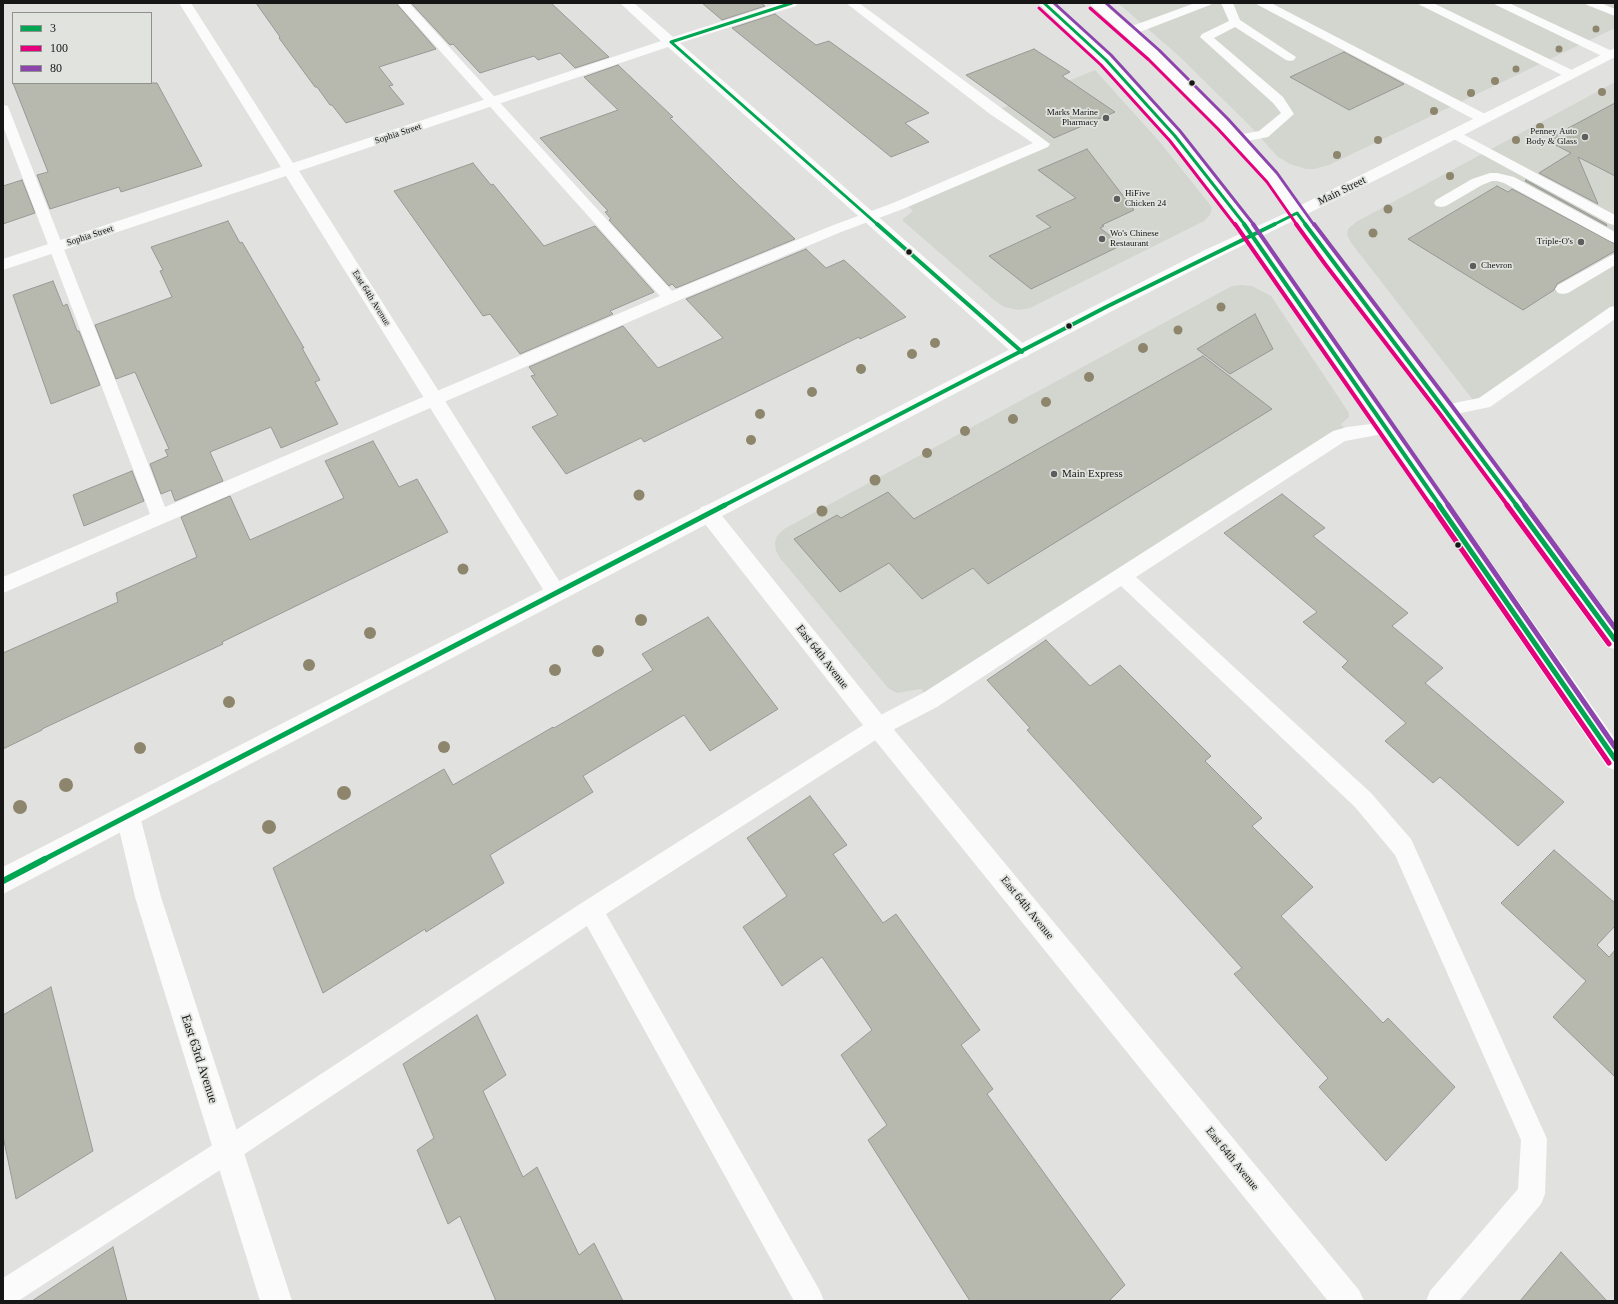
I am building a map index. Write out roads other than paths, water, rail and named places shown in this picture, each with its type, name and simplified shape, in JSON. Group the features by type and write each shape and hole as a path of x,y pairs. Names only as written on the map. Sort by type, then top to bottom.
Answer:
{"street":[{"name":"East 64th Avenue","path":"185,3 556,593"},
{"path":"626,3 1022,352"},
{"name":"Sophia Street","path":"3,265 792,3"},
{"path":"1044,3 1106,60 1175,136 1252,234 1615,759"},
{"path":"1095,3 1154,55 1237,139 1272,178 1446,410 1615,640"},
{"name":"Main Street","path":"3,881 1108,306 1252,234 1340,193 1613,53"},
{"name":"East 64th Avenue","path":"708,514 878,727 1348,1301"},
{"name":"East 63rd Avenue","path":"128,816 148,897 276,1301"}],"lane":[{"path":"403,3 670,298"},
{"path":"3,585 670,298 836,229 870,217 1043,144 995,111 852,3"},
{"path":"1128,32 1206,3"},
{"path":"1227,3 1236,22 1290,57"},
{"path":"1262,3 1484,119"},
{"path":"1424,3 1570,74"},
{"path":"1500,3 1613,53"},
{"path":"1591,3 1615,13"},
{"path":"1236,22 1206,37 1278,100 1288,114 1263,134 1237,139"},
{"path":"3,109 160,517"},
{"path":"1455,134 1615,221"},
{"path":"1441,203 1477,182 1497,176 1509,180 1615,238"},
{"path":"1563,289 1615,259"},
{"path":"1446,410 1484,403 1615,311"},
{"path":"3,1294 228,1150 591,910 878,727 930,700 1339,436 1387,428"},
{"path":"1123,576 1363,800 1403,847 1534,1139 1531,1194 1440,1301"},
{"path":"591,910 810,1301"}],"place":[{"name":"Marks Marine Pharmacy","path":"1106,118"},
{"name":"Penney Auto Body & Glass","path":"1585,137"},
{"name":"HiFive Chicken 24","path":"1117,199"},
{"name":"Wo's Chinese Restaurant","path":"1102,239"},
{"name":"Triple-O's","path":"1581,242"},
{"name":"Chevron","path":"1473,266"},
{"name":"Main Express","path":"1054,474"}]}
